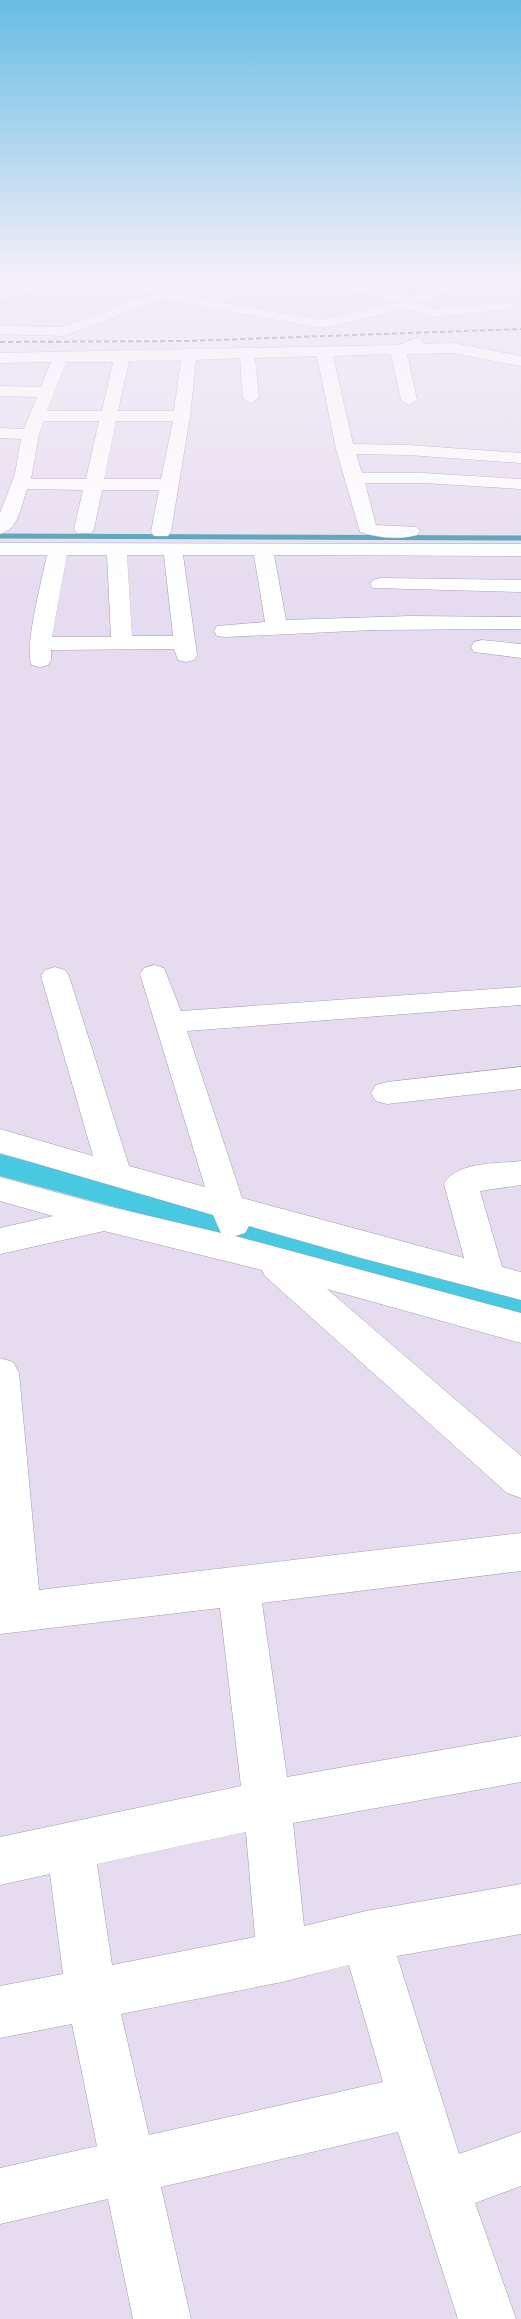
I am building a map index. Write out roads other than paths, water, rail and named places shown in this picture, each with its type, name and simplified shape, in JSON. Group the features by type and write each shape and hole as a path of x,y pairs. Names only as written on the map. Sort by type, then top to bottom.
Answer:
{"street":[{"path":"0,528 5,525 13,478 51,382"},
{"path":"84,529 117,382"},
{"path":"161,532 186,382"},
{"path":"250,382 251,398"},
{"path":"331,382 366,528 380,532 425,531"},
{"path":"405,382 409,400"},
{"path":"0,392 48,392"},
{"path":"21,410 111,416 182,416"},
{"path":"0,433 30,434"},
{"path":"345,449 408,450 521,458"},
{"path":"13,478 93,485 169,485"},
{"path":"355,478 423,478 521,484"},
{"path":"0,549 521,550"},
{"path":"58,549 40,652 122,643 185,649 172,551"},
{"path":"117,550 122,643"},
{"path":"263,551 277,627"},
{"path":"372,551 389,624"},
{"path":"380,584 521,586"},
{"path":"225,631 277,627 521,623"},
{"path":"482,647 520,656"},
{"path":"154,974 230,1228"},
{"path":"55,976 115,1175"},
{"path":"168,1022 521,996"},
{"path":"387,1093 521,1078"},
{"path":"2,1133 115,1175 230,1228 271,1260 521,1480"},
{"path":"512,1283 461,1184 474,1178 521,1173"},
{"path":"0,1189 103,1218 230,1228 512,1283"},
{"path":"0,1241 103,1218"},
{"path":"271,1260 521,1328"},
{"path":"0,1373 10,1613 521,1552"},
{"path":"238,1586 267,1804 282,1957"},
{"path":"0,1860 267,1804 521,1758"},
{"path":"70,1847 91,1994 162,2319"},
{"path":"0,2012 282,1957 366,1936 521,1909"},
{"path":"366,1936 414,2102 487,2319"},
{"path":"0,2196 414,2102"},
{"path":"442,2188 521,2159"}],"waterway":[{"path":"0,536 521,538"},
{"path":"0,1165 521,1304"}]}
